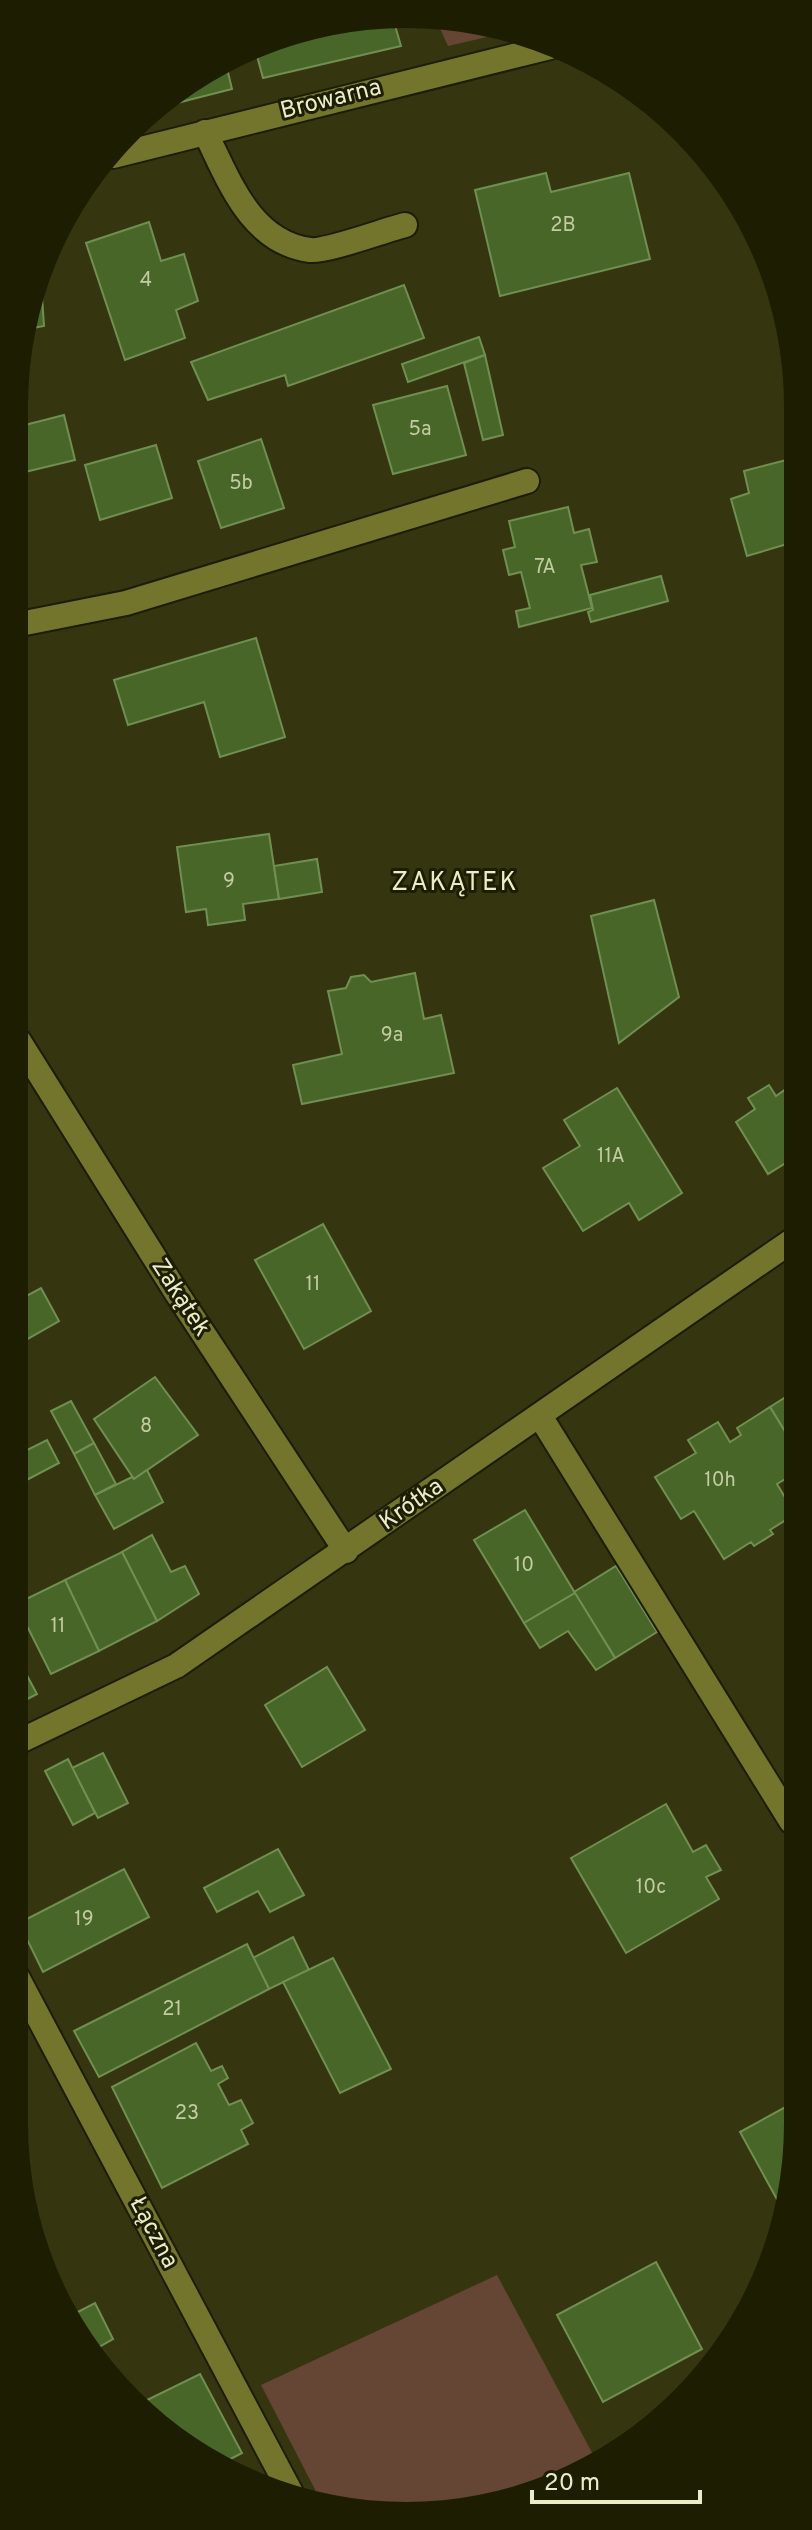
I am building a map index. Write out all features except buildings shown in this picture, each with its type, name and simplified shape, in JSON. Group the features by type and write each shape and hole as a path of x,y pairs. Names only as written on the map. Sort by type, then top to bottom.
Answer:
{"street":[{"name":"Browarna","path":"126,153 535,51"},
{"path":"205,132 239,200 269,237 312,250 405,225"},
{"path":"28,622 126,603 527,481"},
{"name":"Zakątek","path":"28,1055 176,1292 346,1551"},
{"name":"Krótka","path":"28,1737 176,1666 784,1246"},
{"path":"540,1416 784,1810"},
{"name":"Łączna","path":"28,1997 285,2482"}],"shaded area":[{"path":"441,30 488,37 448,46"},
{"path":"497,2275 592,2453 528,2482 480,2495 406,2502 332,2495 316,2491 261,2385"}],"district":[{"name":"ZAKĄTEK","path":"455,883"}]}
